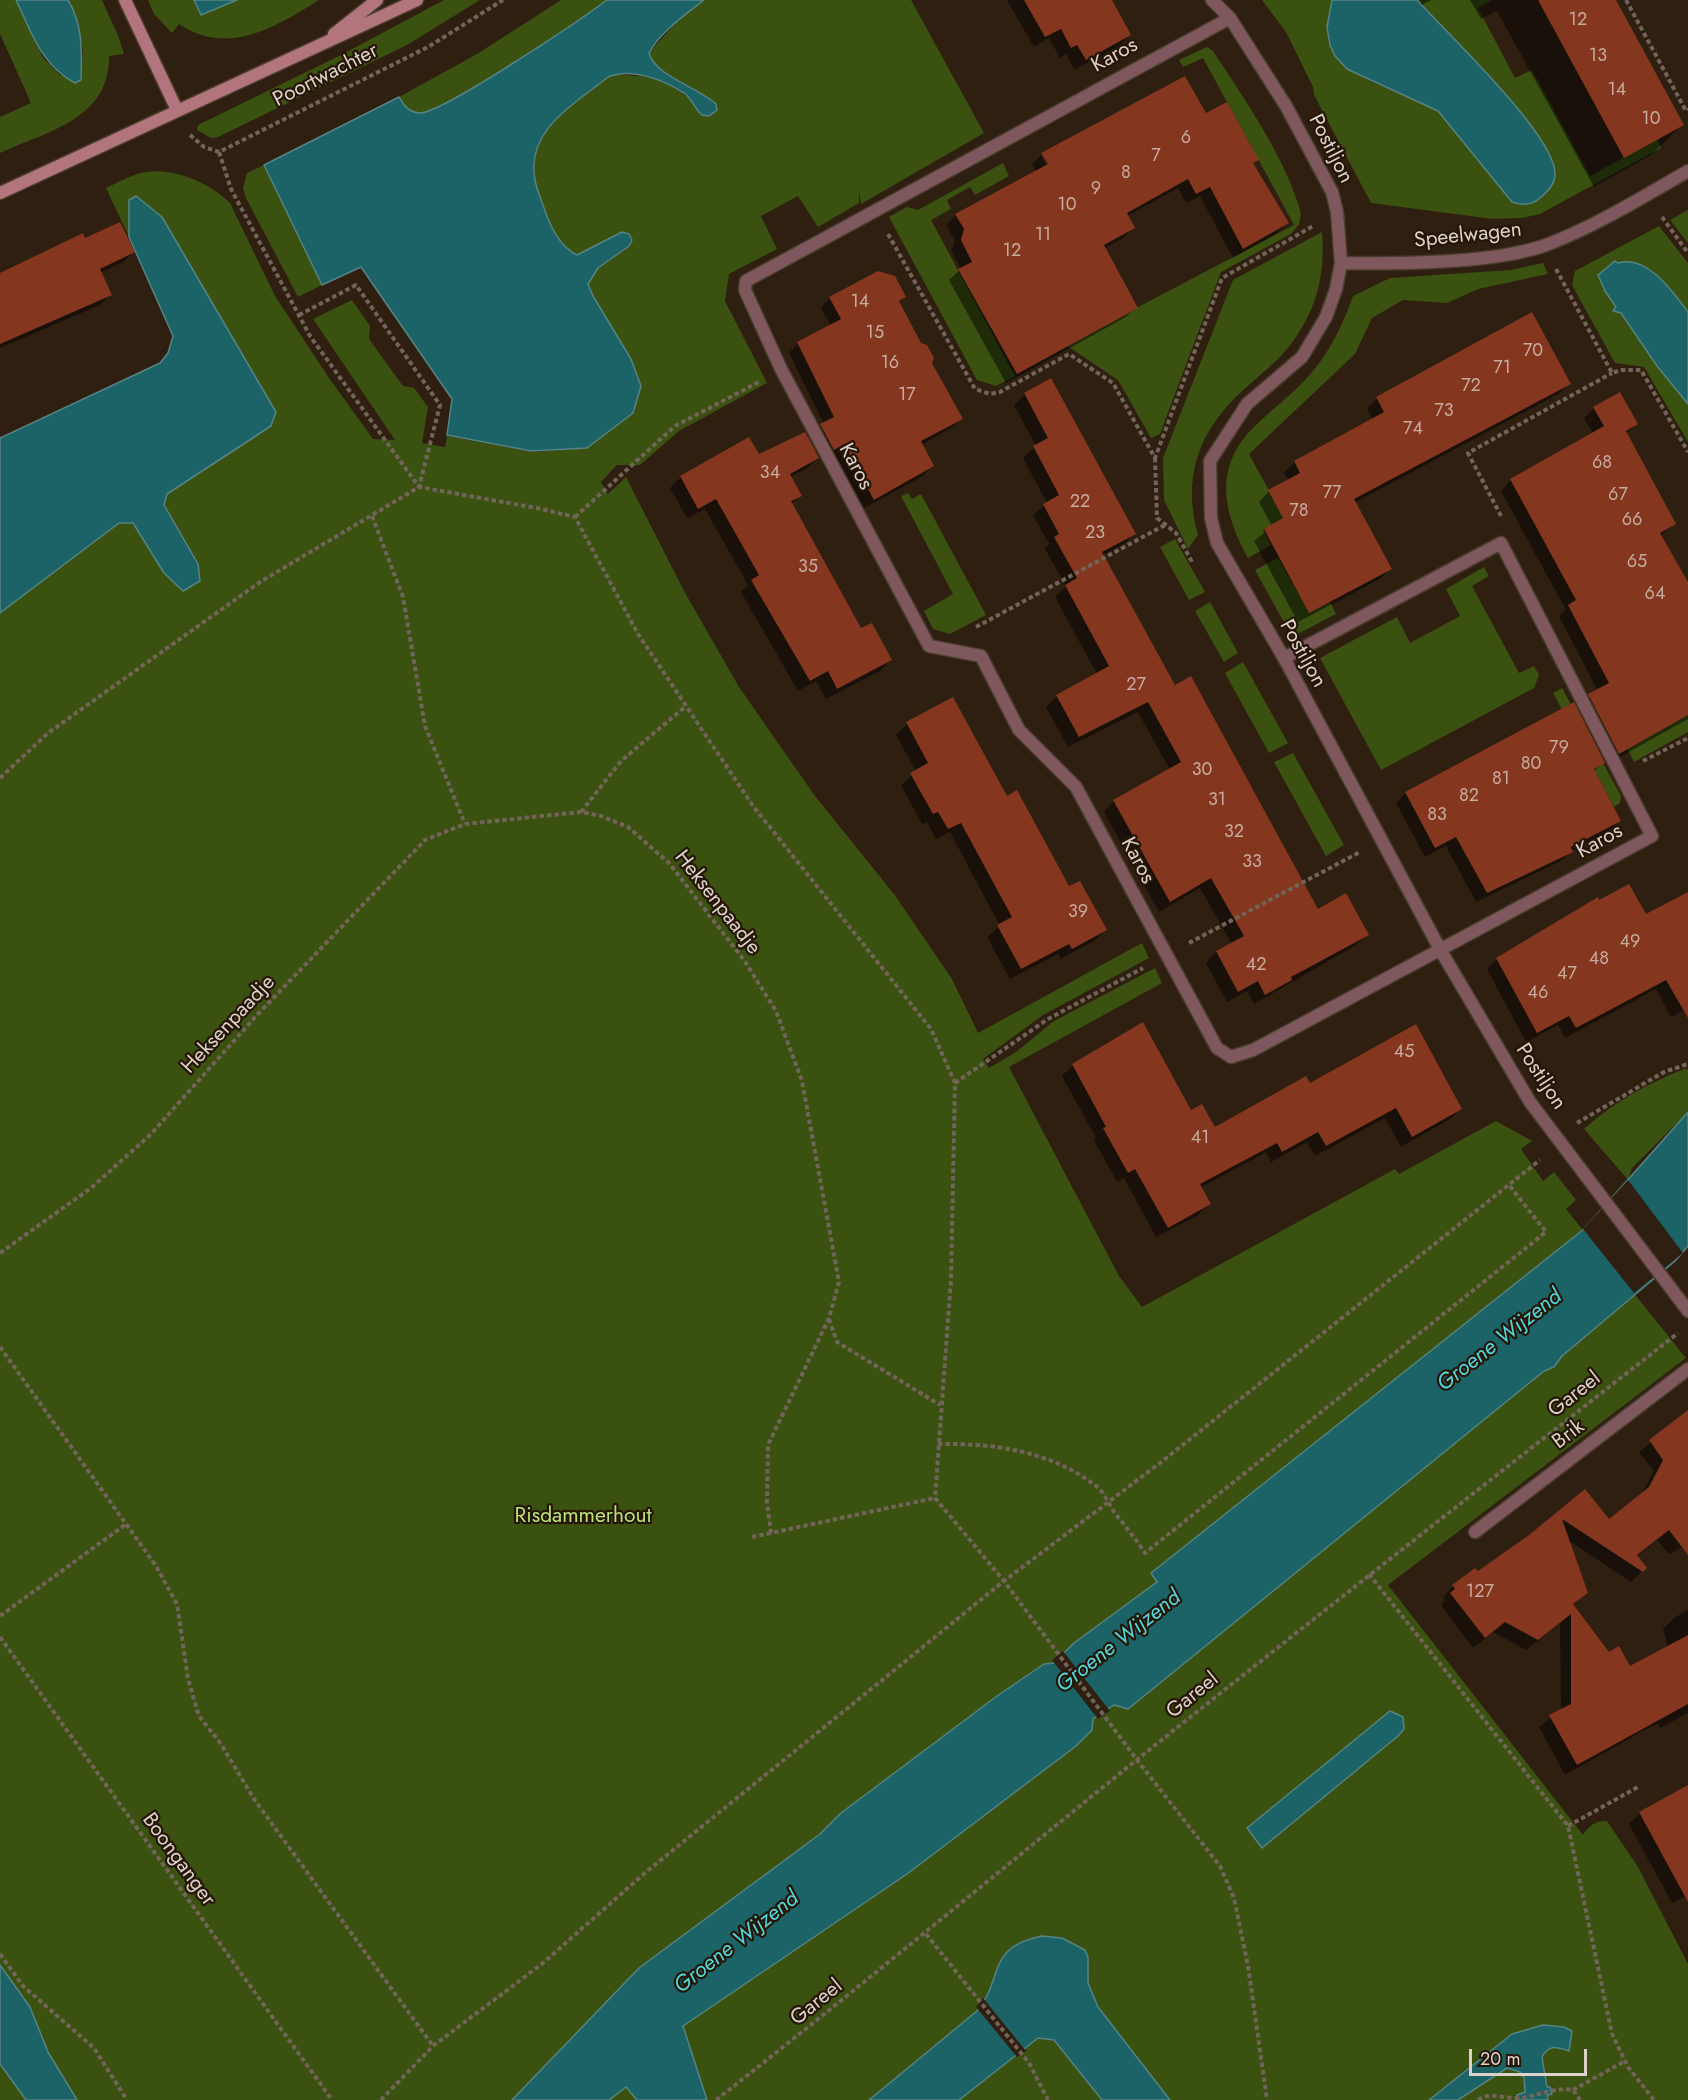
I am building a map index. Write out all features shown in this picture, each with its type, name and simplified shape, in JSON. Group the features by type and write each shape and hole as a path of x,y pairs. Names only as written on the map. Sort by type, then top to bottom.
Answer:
{"street":[{"path":"125,0 177,110"},
{"name":"Poortwachter","path":"317,48 377,0"},
{"name":"Poortwachter","path":"0,193 417,0"},
{"name":"Postiljon","path":"1212,0 1230,18 1287,106 1332,192 1337,212 1341,263 1336,289 1326,317 1302,357 1247,404 1210,461 1211,518 1217,543 1284,658 1442,951 1530,1102 1688,1311"},
{"name":"Karos","path":"1230,18 746,281 747,299 781,369 929,646 981,656 1019,730 1076,787 1217,1048 1231,1057 1248,1053 1442,951 1652,836 1622,773 1502,543"},
{"name":"Speelwagen","path":"1341,263 1386,264 1494,256 1544,246 1595,224 1688,171"},
{"path":"1284,658 1502,543"},
{"name":"Brik","path":"1474,1532 1688,1369"}],"path":[{"name":"Poortwachter","path":"219,152 428,47 503,0"},
{"path":"1626,0 1686,111 1688,109"},
{"path":"177,110 192,138 204,147 219,152 231,189 310,336 419,488"},
{"path":"1646,195 1688,253"},
{"path":"875,209 975,389 990,394 1000,392 1069,354 1113,383 1155,458"},
{"path":"1217,543 1191,560 1176,533 1157,518 1155,458 1222,278 1337,212"},
{"path":"1544,246 1612,373"},
{"path":"299,315 356,285 395,340 440,405 419,488"},
{"path":"574,517 675,426 781,369"},
{"path":"1502,543 1513,538 1468,453 1612,373 1621,370 1641,370 1688,452"},
{"path":"0,778 48,733 260,582 419,488 537,508 574,517 638,634 753,806 932,1029 955,1083 951,1279 935,1498 1004,1581 1137,1760 1220,1866 1234,1898 1248,1966 1267,2100"},
{"path":"372,516 403,597 425,726 465,824"},
{"path":"962,653 972,628 1165,525"},
{"path":"581,812 621,761 686,706"},
{"path":"1622,773 1688,738"},
{"name":"Heksenpaadje","path":"0,1253 91,1188 150,1135 257,1015 425,840 465,824 581,812 601,816 628,827 669,863 744,960 776,1011 802,1081 839,1282 829,1318 768,1445 767,1502 771,1533"},
{"path":"955,1083 1048,1019 1381,841"},
{"path":"381,2100 433,2046 543,1963 646,1872 1004,1581 1108,1503 1509,1185 1558,1140 1664,1072 1688,1064"},
{"path":"938,1444 1003,1448 1048,1459 1098,1487 1145,1553 1546,1233 1509,1185"},
{"path":"829,1318 837,1342 940,1405"},
{"name":"Gareel","path":"717,2100 926,1934 1137,1760 1369,1574 1688,1325"},
{"path":"0,1347 156,1566 177,1604 188,1679 200,1716 254,1799 433,2046"},
{"path":"752,1537 935,1498"},
{"path":"0,1616 126,1524"},
{"path":"1369,1574 1568,1826 1612,2034 1625,2061 1654,2100"},
{"name":"Boonganger","path":"0,1637 332,2100"},
{"path":"1568,1826 1638,1787"},
{"path":"926,1934 970,1992 1029,2063 1048,2100"},
{"path":"0,1954 23,1986 94,2048 127,2100"},
{"path":"1478,2100 1486,2095 1509,2099 1551,2090 1574,2090 1625,2061"},
{"path":"1574,2090 1580,2100"}],"green space":[{"path":"0,0 16,0 43,58 60,75 81,80 83,49 68,0 102,0 124,54 109,56 107,77 99,95 88,109 56,129 0,153 0,117 31,103 0,34"},
{"path":"148,0 194,0 202,15 237,0 319,0 269,28 233,38 216,38 197,34 179,24 172,33 154,14"},
{"path":"444,0 480,0 407,45 218,137 211,138 197,130 198,125 343,54"},
{"path":"561,0 607,0 512,64 454,99 419,113 409,110 399,97 477,54"},
{"name":"Risdammerhout","path":"704,0 911,0 984,133 861,204 859,190 859,203 818,227 798,196 761,216 777,249 729,274 725,301 767,383 679,431 640,465 617,465 601,482 608,494 626,477 684,591 739,687 815,796 894,894 952,979 978,1033 1142,943 1149,958 1043,1015 983,1059 989,1068 1016,1052 1054,1021 1155,968 1162,983 1009,1067 1119,1276 1142,1307 1395,1169 1399,1174 1496,1121 1532,1141 1521,1149 1543,1181 1554,1172 1576,1200 1566,1209 1686,1358 1388,1585 1583,1835 1593,1824 1607,1821 1638,1867 1688,1964 1688,2100 53,2100 0,2020 0,570 271,425 275,409 162,217 129,200 129,237 106,188 141,173 165,172 201,182 230,203 275,296 329,378 373,439 395,440 313,319 352,300 370,326 369,339 403,386 414,388 428,407 422,443 445,447 447,436 532,452 587,448 633,413 641,386 631,359 588,284 598,268 629,246 632,240 629,234 622,232 577,255 571,252 550,224 536,184 534,162 545,133 556,120 608,76 615,74 662,78 691,100 717,110 716,104 708,98 659,68 649,53 677,21"},
{"path":"1262,0 1332,0 1329,39 1336,57 1347,67 1376,84 1437,110 1464,139 1512,202 1521,205 1536,202 1500,88 1417,0 1492,0 1478,8 1515,78 1532,70 1590,176 1657,139 1661,148 1540,214 1522,218 1493,219 1371,203 1314,95 1313,87 1286,32"},
{"path":"1207,47 1213,51 1238,88 1275,151 1295,194 1301,214 1299,224 1291,234 1221,272 1160,434 1151,438 1118,380 1066,345 1294,225 1203,58 1183,67 1179,60"},
{"path":"1003,163 1009,176 975,195 970,187 947,200 951,209 931,220 1015,376 996,386 977,380 889,217 907,207 918,210"},
{"path":"264,165 322,285 298,297 246,198 243,188 247,173"},
{"path":"1688,210 1688,243 1670,220"},
{"path":"1659,226 1688,263 1688,312 1667,285 1640,266 1615,261 1598,275 1605,291 1657,366 1688,404 1688,442 1644,367 1615,363 1572,285 1575,271"},
{"path":"1322,232 1321,275 1314,302 1302,327 1294,340 1270,367 1227,407 1205,439 1193,475 1193,514 1198,535 1188,549 1164,500 1163,458 1233,280"},
{"path":"1543,263 1548,274 1478,289 1447,303 1403,300 1372,318 1355,354 1249,454 1284,518 1263,530 1271,545 1248,558 1239,541 1228,507 1227,474 1232,458 1241,442 1254,427 1299,386 1321,361 1339,330 1353,296 1390,278 1511,270"},
{"path":"908,493 912,499 921,494 986,615 950,634 933,629 924,611 953,594 901,496"},
{"path":"1175,539 1205,592 1189,600 1160,547"},
{"path":"1278,558 1309,612 1330,602 1336,614 1292,637 1255,570"},
{"path":"1484,567 1489,576 1472,586 1519,673 1534,666 1539,675 1534,688 1381,770 1320,658 1397,617 1410,643 1460,616 1446,589"},
{"path":"1210,602 1238,653 1224,662 1195,611"},
{"path":"1243,662 1288,743 1269,753 1225,673"},
{"path":"1562,688 1621,796 1620,803 1614,807 1553,693"},
{"path":"1688,715 1688,732 1634,762 1627,748"},
{"path":"1293,753 1344,845 1326,856 1274,762"},
{"path":"1688,1069 1688,1112 1632,1168 1628,1180 1584,1129 1631,1094"},
{"path":"0,2064 26,2100 0,2100"}],"water":[{"path":"16,0 68,0 79,29 81,80 75,83 63,76 46,58"},
{"path":"194,0 237,0 201,15"},
{"path":"607,0 704,0 667,31 649,53 659,68 708,98 716,104 717,110 709,116 702,115 687,95 676,88 647,76 617,74 608,77 555,120 538,147 534,162 537,188 550,224 571,252 577,255 622,232 629,234 632,240 629,246 598,268 588,284 631,359 641,386 633,413 587,448 531,451 447,435 452,399 361,267 322,285 264,165 399,97 409,110 419,113 454,99 512,64"},
{"path":"1332,0 1417,0 1474,59 1538,135 1551,157 1555,174 1549,190 1531,203 1512,202 1438,111 1347,69 1335,56 1330,45 1327,27"},
{"path":"136,196 162,217 276,412 271,426 167,494 164,505 198,564 200,581 183,591 164,573 133,523 119,523 0,613 0,438 160,363 168,353 173,336 129,237 129,200"},
{"path":"1615,261 1639,264 1649,269 1667,285 1688,312 1688,404 1657,366 1621,313 1613,311 1616,307 1598,275"},
{"name":"Groene Wijzend","path":"1688,1112 1688,1246 1675,1261 1562,1356 1554,1367 1544,1371 1128,1709 1114,1705 1093,1719 1092,1730 1076,1746 907,1874 683,2026 707,2100 637,2100 626,2087 609,2100 512,2100 639,1968 820,1834 841,1813 997,1696 1044,1664 1054,1663 1074,1643 1157,1582 1151,1573 1584,1229"},
{"path":"1390,1711 1403,1717 1404,1729 1398,1736 1262,1848 1247,1828"},
{"path":"1042,1936 1062,1938 1085,1950 1088,1957 1088,1983 1098,2007 1170,2100 1102,2100 1054,2040 1038,2038 959,2100 869,2100 977,2011 991,1987 1004,1956 1012,1948 1024,1941"},
{"path":"0,1965 30,2007 48,2052 77,2100 26,2100 0,2064"},
{"path":"1543,2025 1564,2027 1572,2031 1569,2051 1550,2048 1542,2057 1547,2087 1550,2087 1552,2094 1547,2095 1548,2100 1519,2100 1517,2095 1525,2092 1524,2078 1520,2072 1507,2068 1458,2100 1429,2100 1512,2034"}],"pier":[{"path":"1628,1180 1683,1253 1634,1293 1583,1229"},
{"path":"1063,1651 1110,1711 1098,1719 1052,1660"},
{"path":"983,1998 1026,2051 1017,2057 976,2007"}],"building":[{"path":"1024,0 1112,0 1131,35 1086,60 1077,45 1071,48 1061,29 1045,37"},
{"path":"1538,0 1616,0 1684,125 1624,158"},
{"path":"1185,76 1206,113 1227,102 1259,160 1253,163 1289,223 1243,249 1210,187 1196,194 1188,179 1127,213 1135,228 1104,245 1138,308 1017,374 958,269 972,262 961,240 964,229 955,214 1048,164 1041,153"},
{"path":"120,222 135,252 100,269 112,295 0,344 0,273 83,233 85,238"},
{"path":"878,271 895,276 906,297 899,301 921,343 927,345 934,358 932,363 963,419 921,441 934,466 874,500 844,444 834,450 820,424 834,417 797,342 841,319 829,297"},
{"path":"1532,312 1571,384 1354,499 1392,569 1309,613 1264,529 1283,518 1268,490 1300,473 1294,461 1384,412 1376,397"},
{"path":"1051,378 1136,534 1102,552 1175,685 1191,676 1318,909 1346,893 1369,935 1291,977 1292,980 1265,995 1258,981 1238,992 1216,951 1244,936 1211,878 1170,902 1113,800 1181,762 1148,702 1079,737 1056,695 1109,666 1065,585 1077,578 1054,537 1059,534 1043,504 1059,495 1033,446 1048,438 1024,393"},
{"path":"1620,392 1638,424 1626,431 1676,524 1660,533 1688,582 1688,715 1619,754 1588,694 1609,683 1568,605 1576,600 1510,479 1604,426 1593,407"},
{"path":"805,432 819,458 790,474 802,496 791,501 861,628 872,623 892,660 837,689 828,671 810,681 751,580 759,575 716,499 698,509 680,476 749,437 759,454"},
{"path":"953,697 1007,796 1017,790 1069,886 1080,881 1107,930 1072,949 1069,944 1021,969 997,925 1012,917 961,823 948,829 938,812 933,814 910,773 928,763 906,722"},
{"path":"1574,702 1605,763 1594,769 1621,821 1571,847 1573,852 1487,893 1456,837 1435,848 1405,792"},
{"path":"1629,884 1646,914 1688,892 1688,1018 1666,980 1576,1028 1569,1016 1537,1033 1496,958 1598,897 1599,900"},
{"path":"1143,1022 1191,1110 1202,1104 1215,1127 1306,1076 1310,1083 1416,1024 1462,1109 1412,1137 1396,1108 1326,1146 1318,1132 1282,1152 1277,1143 1200,1184 1211,1204 1168,1228 1135,1169 1128,1173 1072,1064"},
{"path":"1688,1410 1688,1555 1669,1530 1637,1555 1647,1568 1643,1572 1562,1519 1588,1593 1573,1604 1609,1652 1619,1646 1630,1666 1688,1635 1688,1704 1577,1765 1549,1715 1571,1704 1571,1614 1538,1640 1505,1622 1485,1638 1450,1593 1455,1589 1452,1585 1475,1568 1478,1571 1529,1535 1585,1489 1609,1519 1649,1487 1663,1460 1649,1440"},
{"path":"1688,1785 1688,1902 1639,1812"}]}
